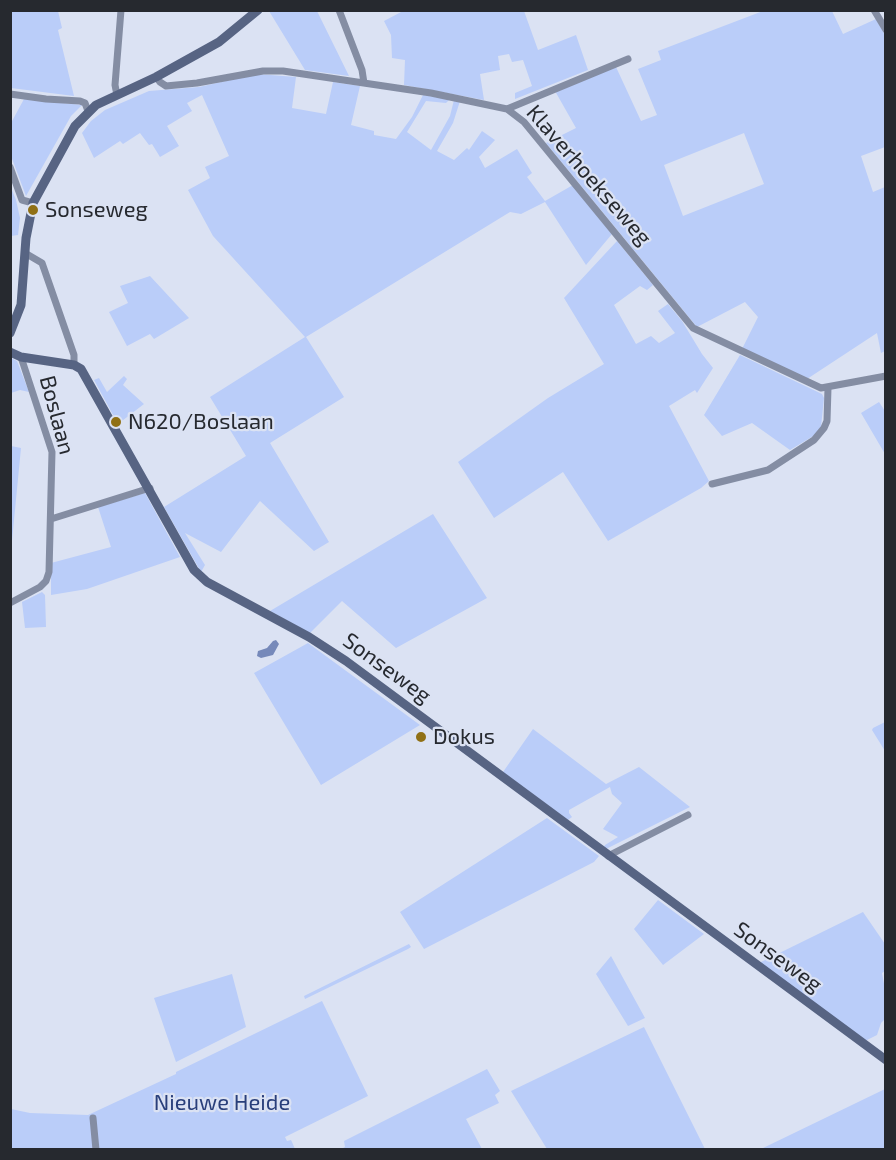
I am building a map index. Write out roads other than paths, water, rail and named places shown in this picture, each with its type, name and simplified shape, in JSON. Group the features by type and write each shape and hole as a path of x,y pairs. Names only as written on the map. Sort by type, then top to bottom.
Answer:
{"main road":[{"path":"10,333 21,305 28,224 33,203 75,126 96,105 156,77 219,42 258,10"},
{"path":"10,352 21,357 75,365"},
{"name":"Sonseweg","path":"75,365 81,369 195,570 207,582 309,637 346,661 885,1060"}],"street":[{"path":"117,95 115,88 121,10"},
{"path":"339,10 362,70 364,83"},
{"path":"874,10 885,30"},
{"path":"507,109 628,59"},
{"name":"Klaverhoekseweg","path":"156,77 166,86 272,70 431,93 507,109 524,122 693,328 813,386 828,388 885,376"},
{"path":"10,94 80,101 85,103 88,111"},
{"path":"10,167 22,200 33,203"},
{"name":"Sonseweg","path":"25,253 42,263 74,355 75,365"},
{"name":"Boslaan","path":"10,603 40,587 46,581 49,572 52,452 21,357"},
{"path":"712,484 768,470 814,440 827,422 828,388"},
{"path":"51,519 150,488"},
{"path":"608,856 687,815"},
{"path":"93,1118 96,1149"}],"place":[{"name":"Sonseweg","path":"33,210"},
{"name":"N620/Boslaan","path":"116,422"},
{"name":"Dokus","path":"421,737"}],"park label":[{"name":"Nieuwe Heide","path":"222,1103"}]}
